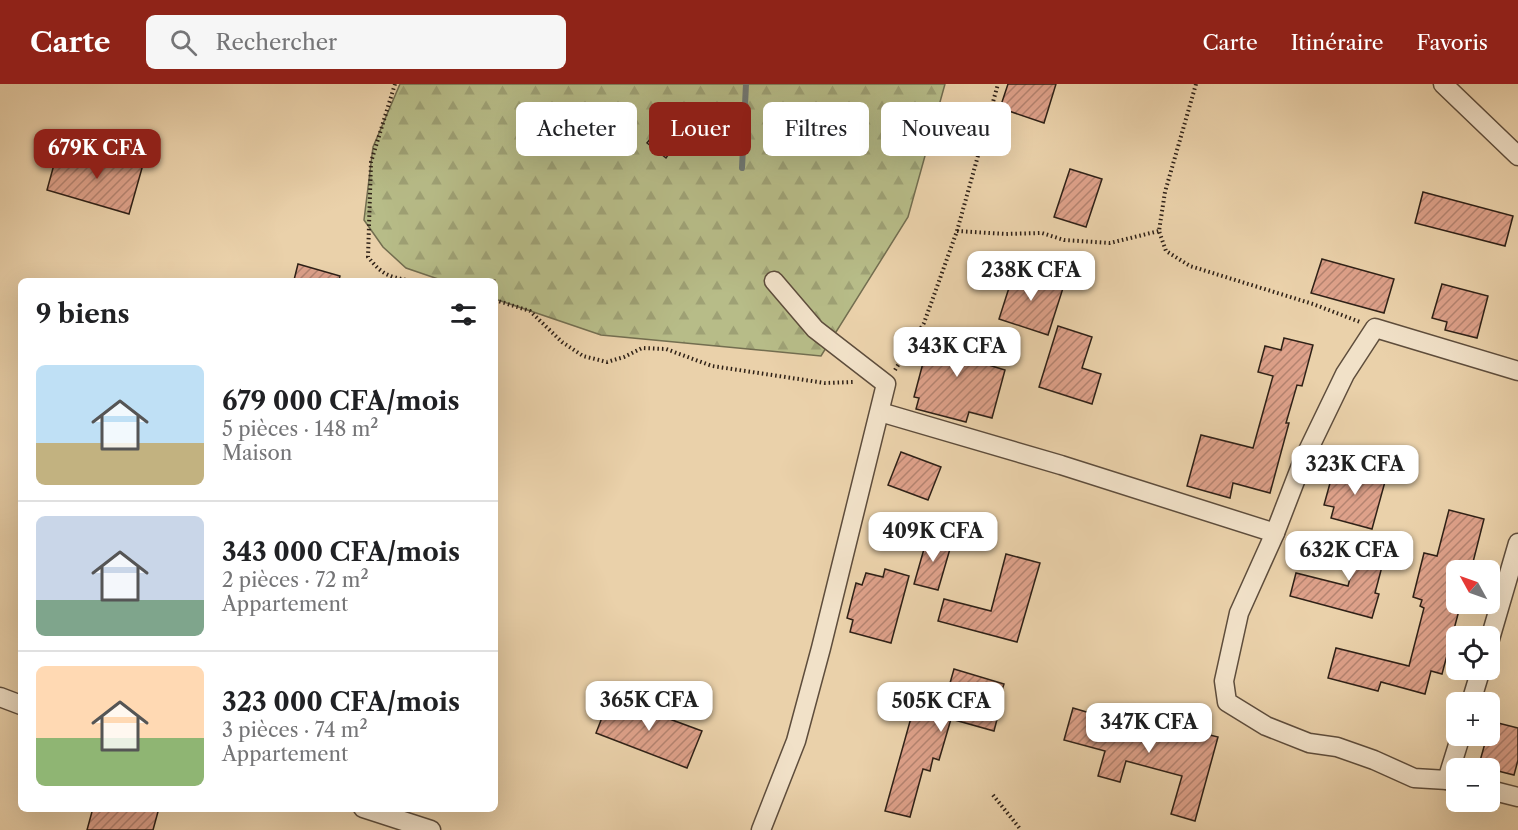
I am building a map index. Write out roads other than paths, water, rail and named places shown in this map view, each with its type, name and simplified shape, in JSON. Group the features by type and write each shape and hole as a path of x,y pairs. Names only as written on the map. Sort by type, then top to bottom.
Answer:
{"street":[{"path":"1443,84 1518,156"},
{"path":"761,830 796,741 886,384 815,328 774,280"},
{"path":"1446,781 1414,778 1337,747 1309,743 1266,726 1227,702 1224,681 1239,613 1275,532 1302,463 1345,374 1375,328 1518,371"},
{"path":"880,412 1061,465 1275,532"},
{"path":"1494,626 1518,543"},
{"path":"0,697 18,704"},
{"path":"1500,792 1518,797"},
{"path":"375,812 431,830"}],"waterway":[{"path":"742,168 746,84"}]}
